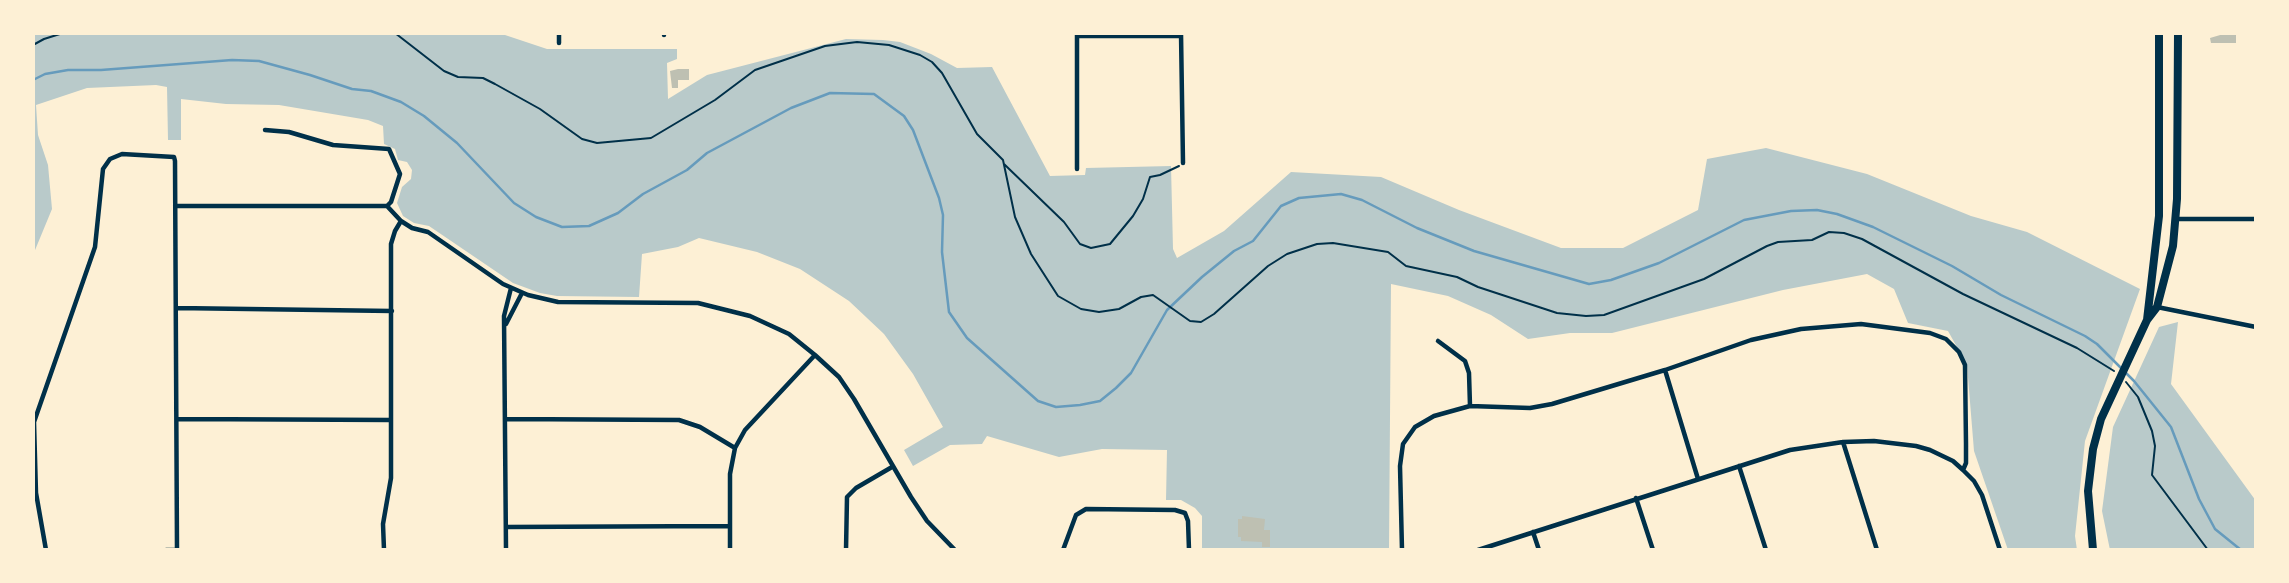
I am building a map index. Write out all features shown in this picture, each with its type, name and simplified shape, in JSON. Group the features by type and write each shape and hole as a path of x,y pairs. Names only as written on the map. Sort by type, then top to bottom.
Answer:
{"highway":[{"path":"2147,320 2159,216 2159,33"},
{"path":"2093,550 2088,513 2088,481 2093,449 2101,419 2147,320 2157,307 2166,278 2176,219 2178,33"}],"street":[{"path":"559,33 559,43"},
{"path":"1077,169 1077,35 1181,34 1183,163"},
{"path":"176,206 387,206 391,202 400,174 389,149 333,145 289,132 265,130"},
{"path":"46,550 36,494 34,422 95,247 103,169 110,159 122,154 174,157 177,550 166,550"},
{"path":"387,206 401,222 428,232 522,293 558,302 681,302 716,306 766,322 800,341 838,377 927,521 955,550"},
{"path":"2176,219 2256,219"},
{"path":"384,550 383,524 391,478 391,244 401,222"},
{"path":"506,550 505,306 511,288"},
{"path":"505,325 522,293"},
{"path":"2157,307 2256,327"},
{"path":"176,308 392,311"},
{"path":"1402,550 1400,466 1403,444 1415,427 1434,416 1471,406 1530,408 1552,404 1665,370 1751,340 1814,327 1861,324 1930,333 1947,339 1959,352 1965,365 1966,463 1963,470"},
{"path":"1438,341 1465,361 1469,373 1471,406"},
{"path":"730,550 730,474 735,448 745,430 816,355"},
{"path":"1665,370 1698,479"},
{"path":"177,418 391,420"},
{"path":"506,419 679,420 700,427 735,448"},
{"path":"1478,550 1790,450 1843,442 1874,441 1916,446 1941,455 1963,470 1974,481 1982,495 2000,550"},
{"path":"1843,442 1877,550"},
{"path":"1739,466 1766,550"},
{"path":"846,550 847,497 856,488 892,467"},
{"path":"1636,498 1653,550"},
{"path":"1063,550 1076,515 1086,509 1175,510 1185,513 1188,521 1189,550"},
{"path":"506,527 729,526"},
{"path":"1533,532 1539,550"}],"path":[{"path":"33,45 63,33"},
{"path":"395,33 444,71 458,77 483,78 495,83 540,109 582,139 597,144 651,138 715,100 765,65 825,46 858,42 889,45 932,62 942,73 976,134 1064,222 1080,244 1091,248 1110,244 1133,216 1143,199 1150,177 1183,163"},
{"path":"1004,164 1014,217 1031,254 1058,296 1081,309 1098,312 1119,309 1153,295 1190,321 1200,322 1214,314 1268,266 1287,254 1317,244 1333,243 1388,252 1406,266 1457,277 1478,287 1557,313 1604,315 1703,279 1767,246 1778,242 1812,240 1829,232 1844,233 1862,239 1962,294 2077,348 2116,374"},
{"path":"2124,380 2131,386 2152,431 2155,446 2152,474 2208,550"}],"shaded area":[{"path":"33,33 499,33 547,49 677,49 677,59 667,63 668,99 707,75 846,39 900,42 957,68 992,67 1050,176 1085,175 1086,168 1171,166 1173,249 1177,258 1224,231 1291,172 1381,177 1561,248 1623,248 1698,210 1707,159 1766,148 1867,174 1971,216 2027,232 2140,289 2085,441 2075,536 2077,550 2008,550 1974,451 1967,365 1948,331 1908,323 1894,289 1867,274 1783,290 1612,333 1570,333 1528,339 1491,315 1448,296 1391,284 1389,550 1202,550 1202,516 1195,508 1181,500 1166,500 1167,450 1102,449 1059,457 987,436 982,444 950,445 913,466 904,450 943,427 913,374 884,334 849,301 800,269 757,252 699,238 678,247 642,254 639,297 557,296 513,283 429,226 414,223 403,216 397,203 402,187 411,179 412,170 407,162 398,160 395,149 384,144 383,126 368,120 279,105 226,104 181,99 181,140 168,140 167,87 156,85 87,88 36,105 38,135 48,165 52,209 33,255"},
{"path":"2178,322 2171,384 2256,501 2256,550 2110,550 2102,511 2113,427 2159,327"}],"building":[{"path":"2236,33 2236,43 2211,43 2210,38"},
{"path":"689,69 689,80 678,80 678,88 672,88 670,71"},
{"path":"1242,516 1265,519 1264,530 1270,530 1270,547 1262,547 1262,542 1241,541 1241,537 1238,537 1238,519 1242,519"}],"waterway":[{"path":"33,80 45,74 68,70 232,60 259,61 352,89 371,91 401,102 424,116 457,143 514,203 536,217 562,227 589,226 618,213 643,194 687,170 707,153 791,108 830,93 874,94 904,116 913,130 939,198 943,215 942,252 949,312 967,338 1038,401 1056,407 1100,401 1116,388 1131,373 1167,310 1234,251 1253,241 1281,206 1299,198 1341,194 1362,200 1417,228 1474,251 1589,284 1611,280 1659,263 1744,220 1791,211 1817,210 1837,214 1873,227 1952,266 2001,295 2097,344 2134,381 2171,427 2199,499 2215,529 2241,550"}]}
